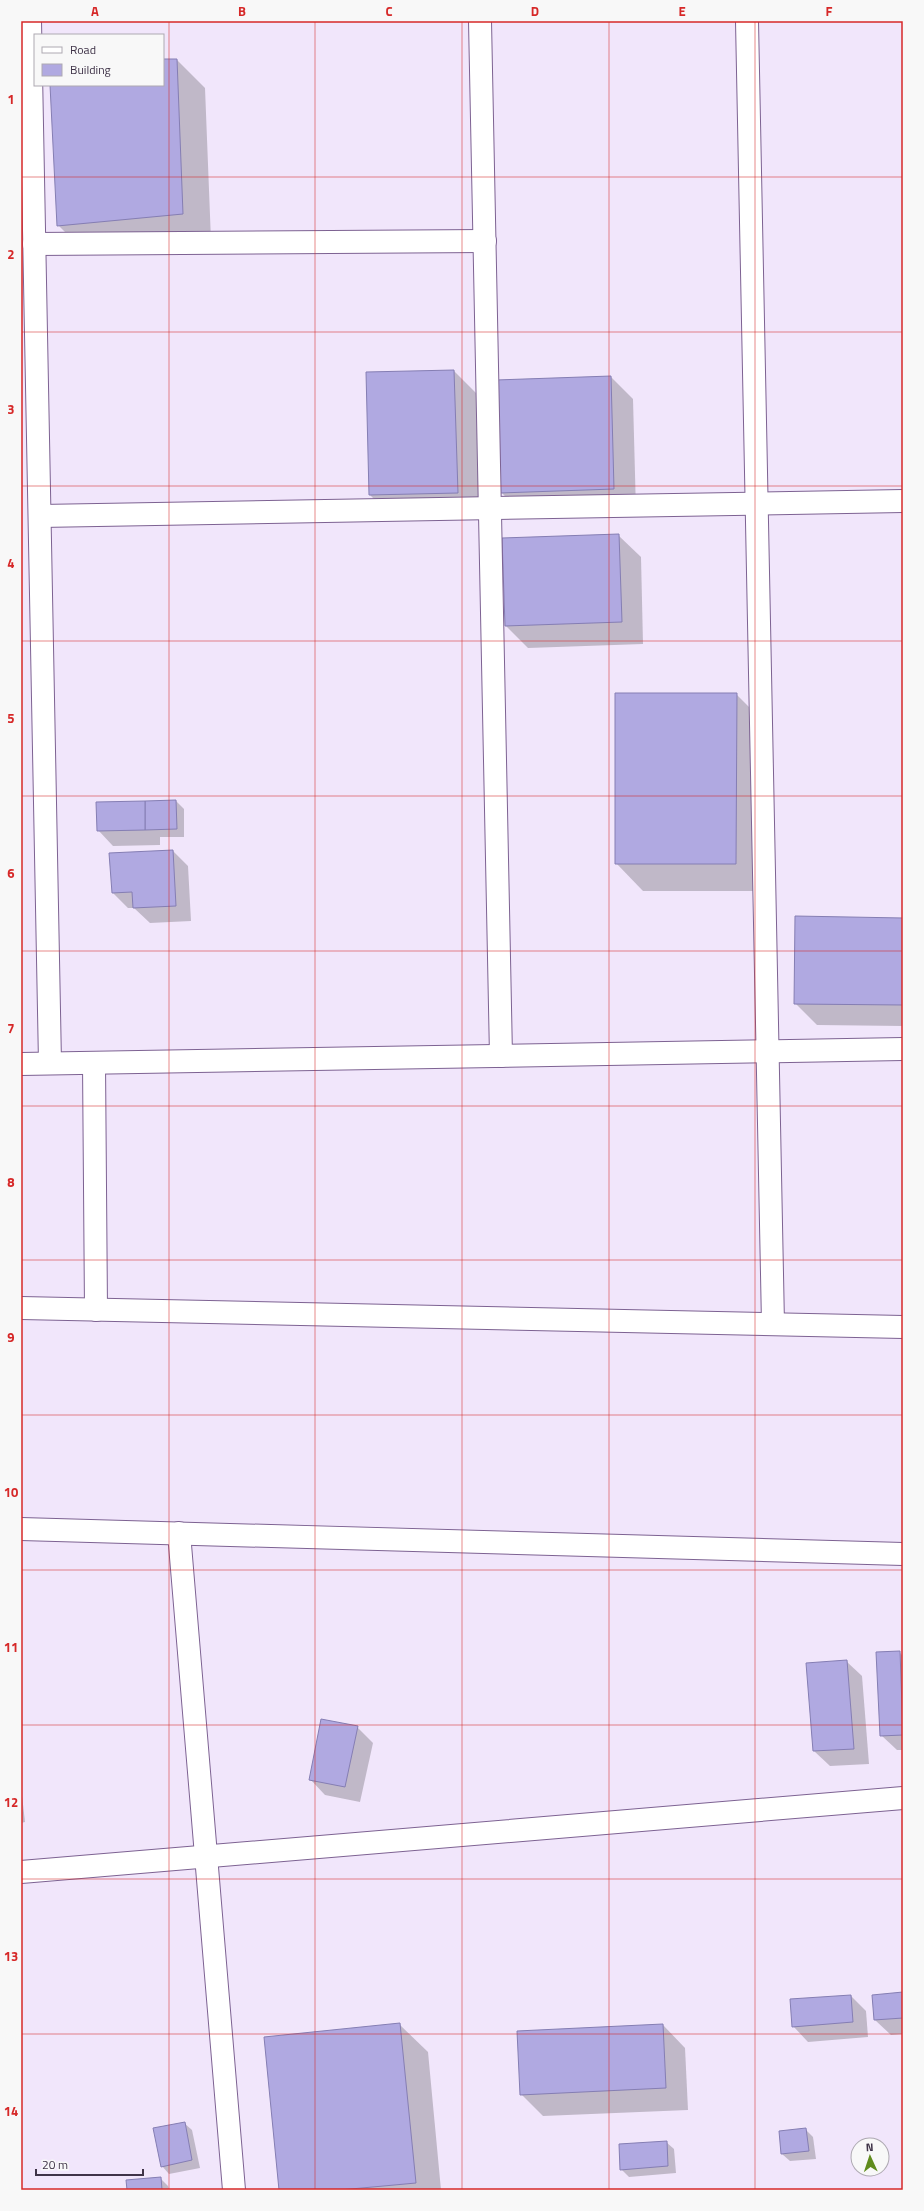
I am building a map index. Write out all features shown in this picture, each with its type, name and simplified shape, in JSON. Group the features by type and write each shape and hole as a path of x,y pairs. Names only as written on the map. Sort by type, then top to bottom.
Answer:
{"street":[{"path":"30,21 50,1063"},
{"path":"480,21 501,1056"},
{"path":"747,21 773,1324"},
{"path":"34,244 485,241"},
{"path":"40,516 903,501"},
{"path":"21,1064 903,1049"},
{"path":"94,1063 96,1310"},
{"path":"21,1308 903,1327"},
{"path":"21,1529 903,1554"},
{"path":"179,1533 234,2190"},
{"path":"21,1872 903,1798"}],"building":[{"path":"164,59 177,59 183,214 57,226 50,86 164,86"},
{"path":"454,370 458,493 369,495 366,372"},
{"path":"611,376 614,489 500,493 496,380"},
{"path":"619,534 622,622 505,626 502,538"},
{"path":"615,693 737,693 736,864 615,864"},
{"path":"176,800 177,829 145,830 145,801"},
{"path":"145,801 145,830 97,831 96,802"},
{"path":"173,850 176,906 133,908 132,892 112,893 109,853"},
{"path":"795,916 903,918 903,1005 794,1004"},
{"path":"900,1651 903,1735 880,1736 876,1652"},
{"path":"847,1660 854,1749 813,1751 806,1663"},
{"path":"321,1719 358,1726 345,1787 309,1780"},
{"path":"903,1992 903,2018 874,2020 872,1995"},
{"path":"851,1995 853,2022 792,2027 790,1999"},
{"path":"400,2023 416,2183 340,2190 279,2190 264,2037"},
{"path":"663,2024 666,2088 520,2095 517,2031"},
{"path":"185,2122 192,2160 161,2167 153,2128"},
{"path":"806,2128 809,2151 781,2154 779,2131"},
{"path":"667,2141 668,2166 620,2170 619,2144"},
{"path":"161,2177 162,2190 127,2190 126,2180"}]}
